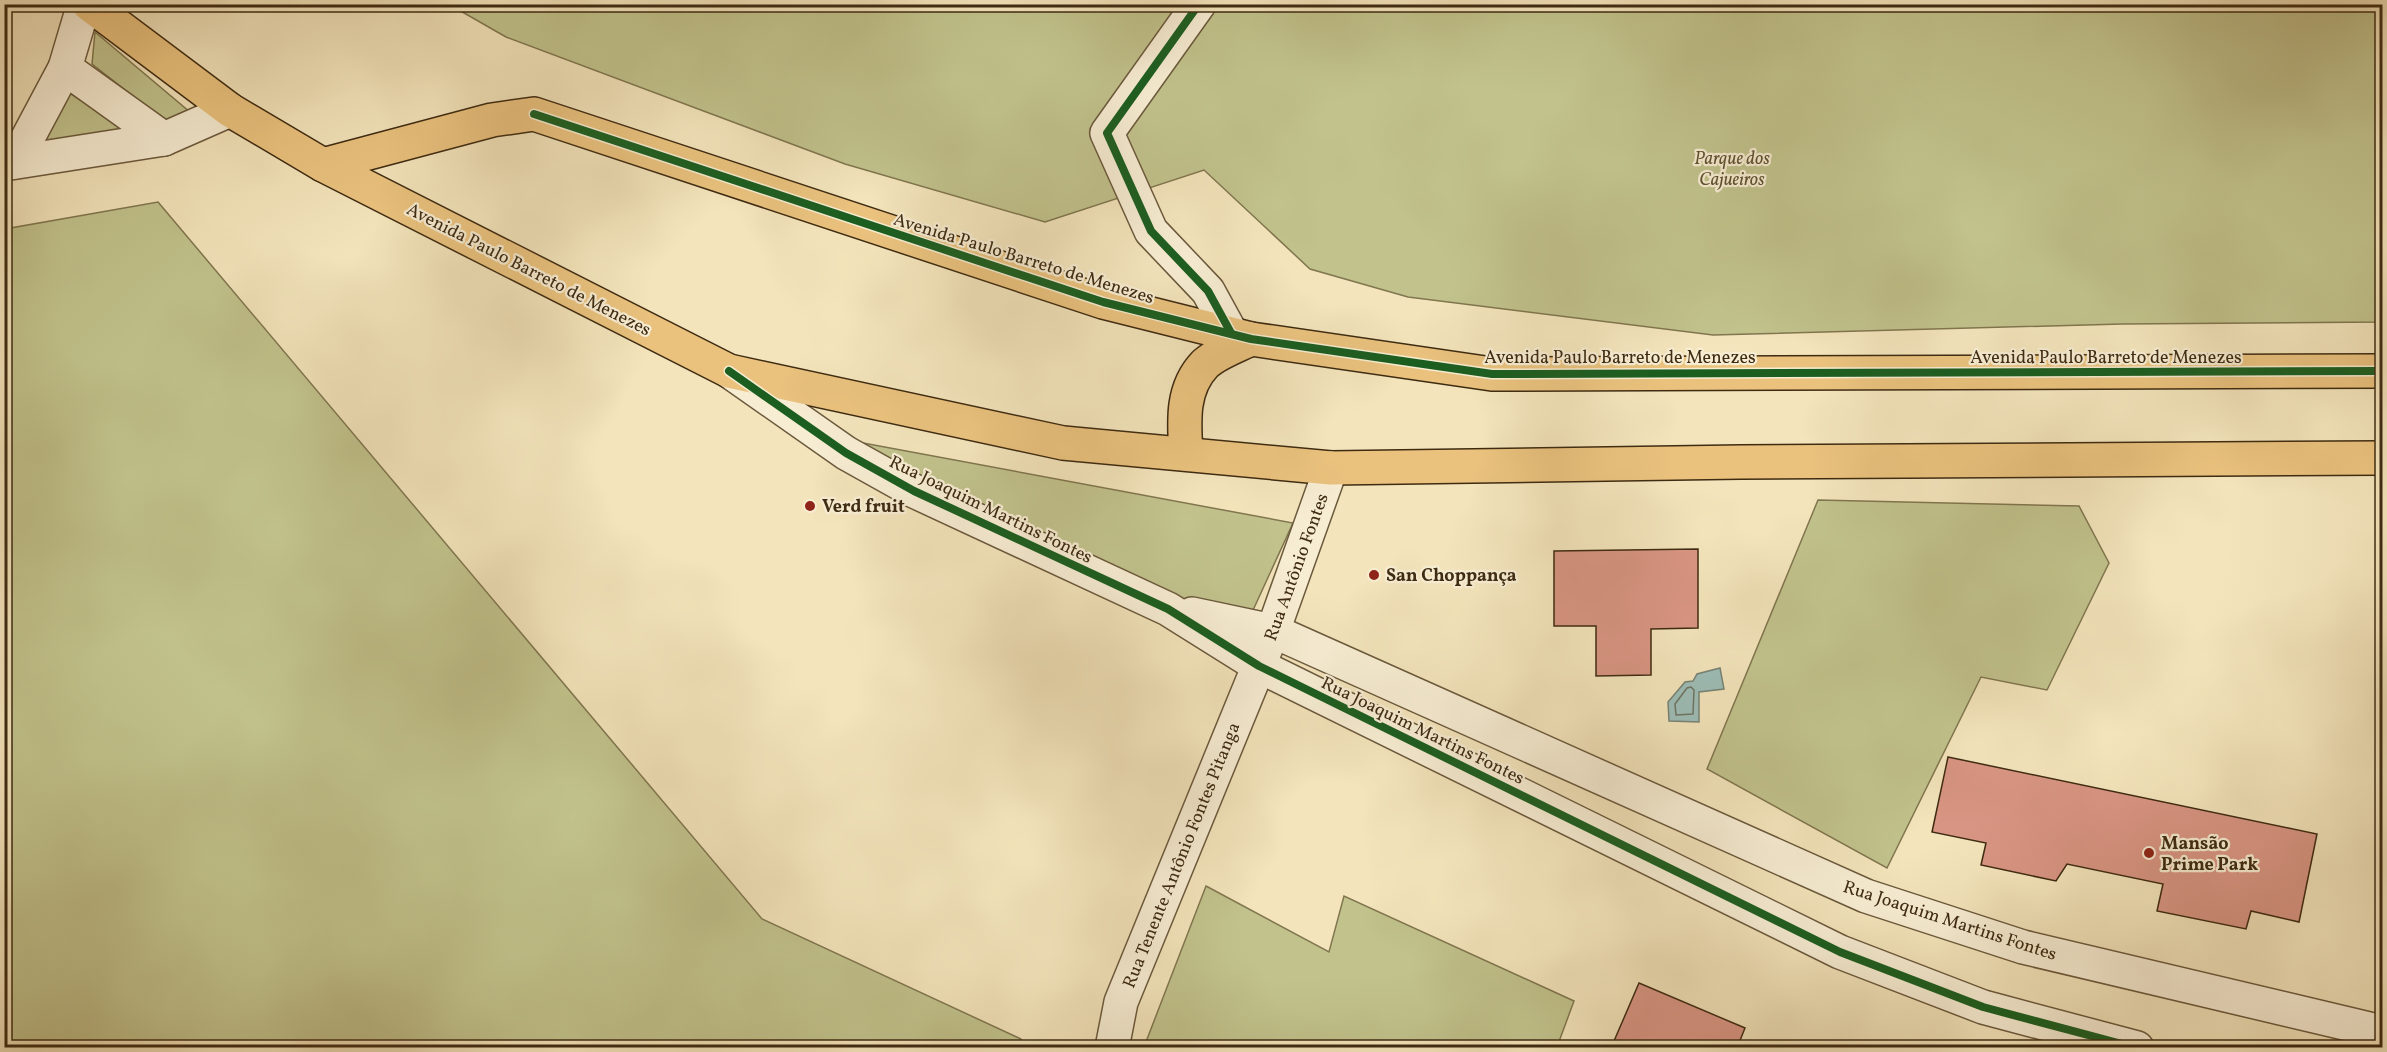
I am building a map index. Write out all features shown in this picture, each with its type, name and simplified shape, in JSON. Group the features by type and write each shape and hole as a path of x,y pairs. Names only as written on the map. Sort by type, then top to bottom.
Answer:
{"main road":[{"name":"Avenida Paulo Barreto de Menezes","path":"87,4 230,110 323,165 729,370 1063,443 1331,468 1752,462 2382,458"},
{"name":"Avenida Paulo Barreto de Menezes","path":"323,165 492,120 534,114 1103,302 1241,336 1492,374 2382,371"},
{"path":"1186,454 1183,418 1189,385 1206,363 1241,336"}],"street":[{"path":"10,163 65,68 87,4"},
{"path":"1199,4 1107,133 1151,231 1208,291 1241,336"},
{"path":"65,68 164,139"},
{"path":"10,163 164,139 230,110"},
{"name":"Rua Joaquim Martins Fontes","path":"729,370 846,453 914,491 1168,609 1259,666 1840,952 1983,1007 2137,1047"},
{"name":"Rua Antônio Fontes","path":"1259,666 1331,468"},
{"name":"Rua Joaquim Martins Fontes","path":"1168,609 1273,631 1866,896 2023,947 2382,1032"},
{"name":"Rua Tenente Antônio Fontes Pitanga","path":"1112,1047 1121,1002 1259,666"}],"green space":[{"name":"Parque dos Cajueiros","path":"450,5 2382,5 2382,322 2122,324 1713,335 1408,297 1310,269 1204,170 1045,222 845,164 506,37"},
{"path":"95,32 191,113 165,121 92,64"},
{"path":"63,89 139,136 36,149"},
{"path":"158,202 762,919 1021,1039 1026,1047 5,1047 5,229"},
{"path":"847,440 1293,523 1243,632"},
{"path":"1818,500 2079,506 2109,563 2047,690 1981,677 1887,868 1707,769"},
{"path":"1206,886 1329,952 1344,896 1574,1001 1557,1047 1144,1047"}],"water":[{"path":"1720,668 1724,689 1699,692 1699,722 1669,721 1668,702 1685,682 1693,681 1697,674"}],"building":[{"path":"1698,549 1698,628 1651,629 1651,675 1596,676 1596,626 1554,626 1554,551"},
{"name":"Mansão Prime Park","path":"1948,757 2317,834 2299,922 2251,911 2246,929 2157,911 2163,884 2067,864 2056,881 1981,865 1986,843 1932,832"},
{"path":"1639,983 1745,1028 1737,1048 1611,1048"}],"cycle path":[{"path":"1199,4 1107,133 1151,231 1208,291 1231,333"},
{"path":"534,114 1103,302 1251,339 1492,374 2382,371"},
{"path":"729,371 846,453 914,491 1168,609 1259,666 1840,952 1983,1007 2137,1048"}],"place":[{"name":"Verd fruit","path":"810,506"},
{"name":"San Choppança","path":"1374,575"},
{"name":"Mansão Prime Park","path":"2149,853"}]}
